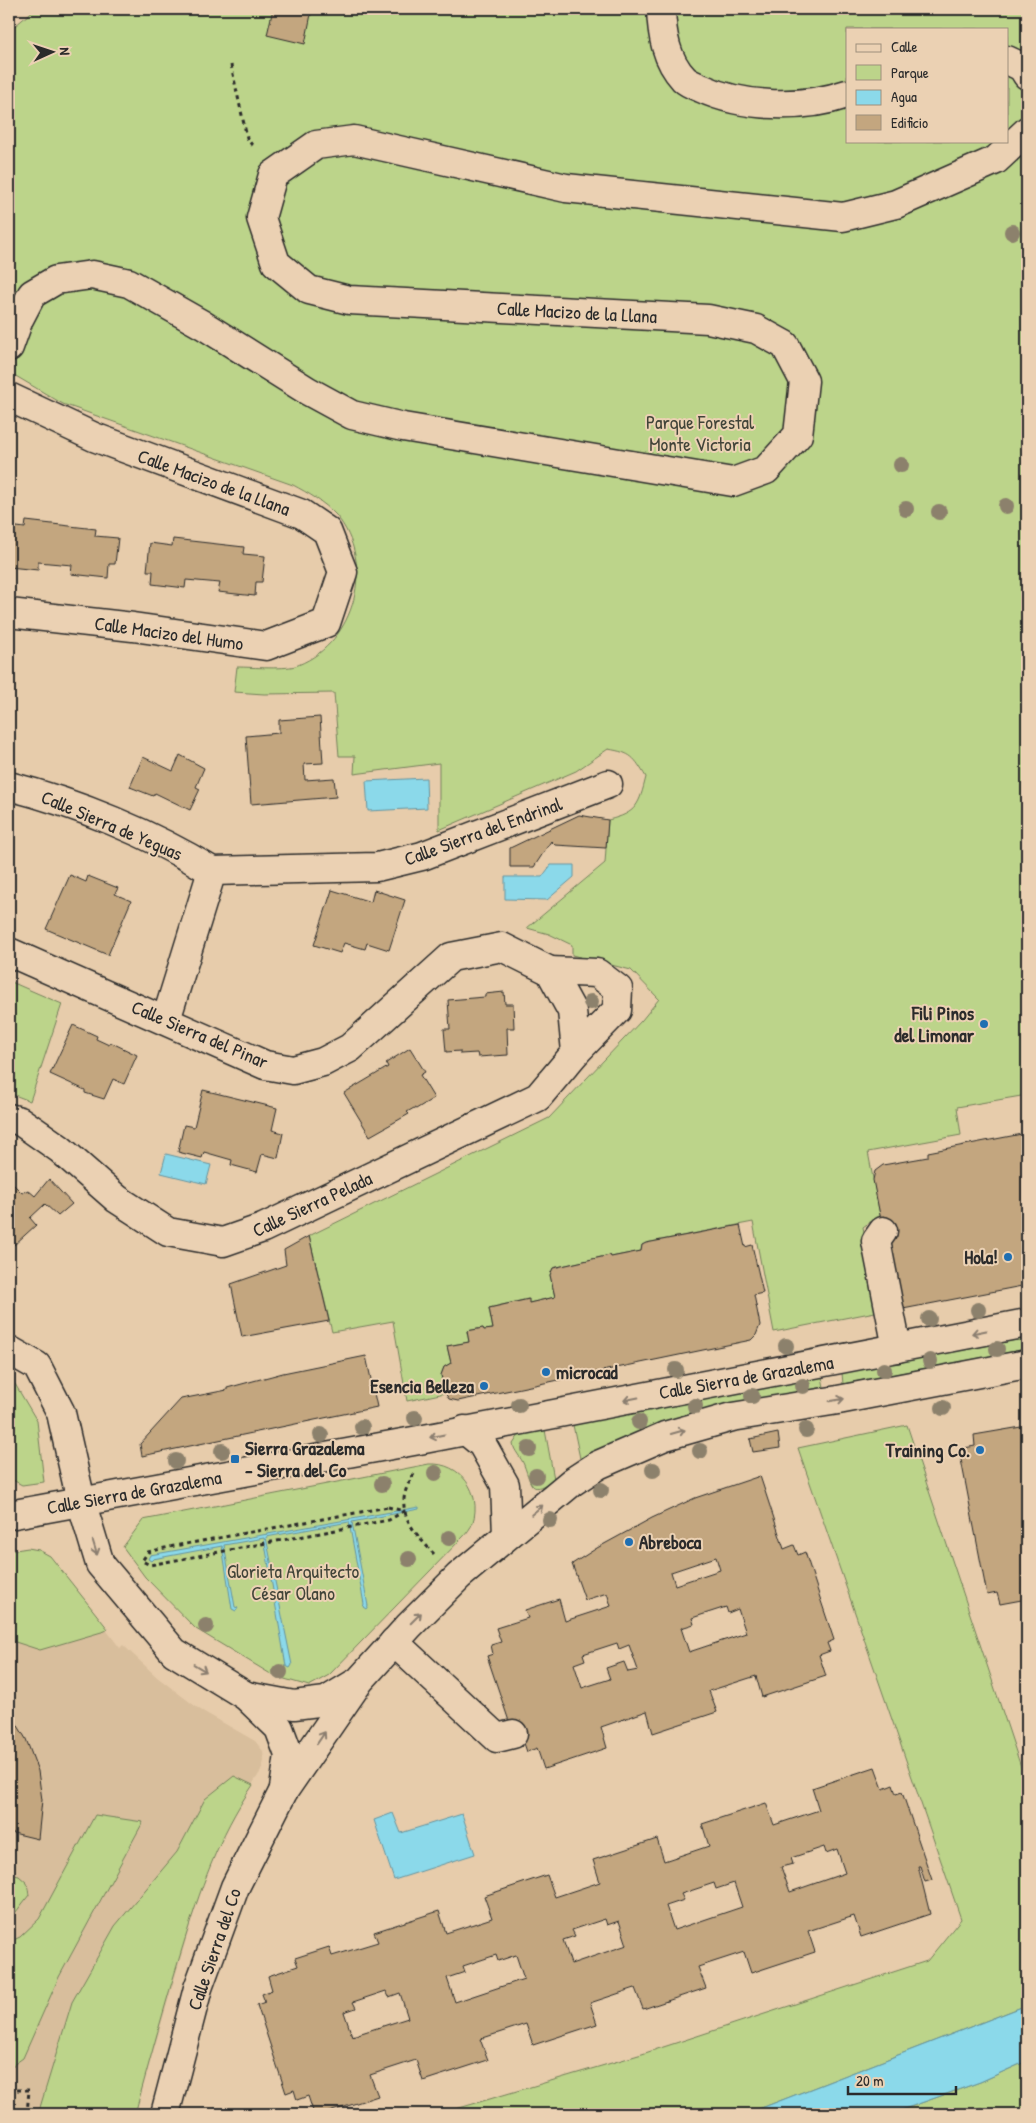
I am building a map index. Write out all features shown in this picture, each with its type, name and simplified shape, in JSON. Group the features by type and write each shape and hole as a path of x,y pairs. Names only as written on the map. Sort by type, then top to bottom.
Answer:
{"street":[{"path":"661,9 662,34 668,55 685,80 714,94 749,101 794,104 846,94"},
{"path":"1008,60 1022,67 1027,75"},
{"path":"273,175 316,145 354,140 566,188 843,217 896,204 996,160 1027,130"},
{"name":"Calle Macizo de la Llana","path":"9,347 18,319 32,294 56,280 92,275 129,283 203,325 308,392 352,415 403,427 733,482 766,470 798,435 804,381 785,345 756,329 708,319 349,300 309,290 276,263 261,218 273,175"},
{"name":"Calle Macizo de la Llana","path":"9,397 94,437 302,514 327,531 343,572 326,623"},
{"name":"Calle Macizo del Humo","path":"9,613 133,627 266,646 326,623"},
{"name":"Calle Sierra del Endrinal","path":"212,871 377,867 422,856 608,784"},
{"name":"Calle Sierra de Yeguas","path":"9,786 50,796 178,850 212,871"},
{"path":"166,1020 212,871"},
{"name":"Calle Sierra del Pinar","path":"9,952 265,1065 293,1070 323,1062 350,1048 451,957 502,947 550,971"},
{"path":"550,971 572,1011 576,1052"},
{"name":"Calle Sierra Pelada","path":"9,1118 20,1121 60,1149 117,1199 168,1232 223,1242 263,1228 538,1097 576,1052 617,1010 618,989 597,973 550,971"},
{"path":"883,1230 876,1240 897,1348"},
{"name":"Calle Sierra de Grazalema","path":"9,1515 419,1440 1027,1323"},
{"name":"Calle Sierra del Co","path":"9,1350 37,1366 62,1413 81,1501 100,1564 174,1652 246,1696 279,1728 289,1755 283,1792"},
{"name":"Calle Sierra de Grazalema","path":"360,1680 394,1642 459,1576 578,1478 598,1465 665,1436 732,1417 838,1400 1027,1364"},
{"path":"466,1430 482,1444 506,1485 508,1535"},
{"path":"394,1642 497,1738 513,1734"},
{"name":"Calle Sierra del Co","path":"246,1696 294,1705 326,1701 360,1680"},
{"name":"Calle Sierra del Co","path":"165,2114 198,1988 235,1887 283,1792 360,1680"}],"path":[{"path":"231,65 247,138 273,175"},
{"path":"419,1440 419,1466 406,1486 404,1511 411,1530 459,1576"},
{"path":"388,1507 404,1511 389,1520 150,1565 142,1560 148,1552 168,1547 388,1507"},
{"path":"9,2090 29,2090 28,2114"}],"shaded area":[{"path":"28,1548 39,1550 50,1556 120,1648 123,1645 157,1677 199,1709 255,1741 263,1751 264,1761 261,1771 236,1809 218,1844 198,1898 135,2114 9,2114 9,1551"}],"green space":[{"name":"Parque Forestal Monte Victoria","path":"35,9 1027,9 1027,1095 957,1107 961,1135 868,1152 881,1220 870,1222 863,1227 880,1311 774,1332 753,1222 646,1243 642,1245 641,1251 611,1257 610,1255 553,1268 550,1275 555,1297 529,1303 528,1299 489,1308 493,1329 484,1330 483,1328 467,1331 469,1342 447,1346 451,1363 444,1367 441,1375 445,1393 407,1401 393,1321 332,1332 309,1236 549,1118 642,1020 659,999 631,970 572,955 572,945 549,934 527,928 605,863 608,820 631,811 639,801 646,777 632,757 622,752 608,749 576,771 439,830 439,763 354,774 355,756 339,756 334,693 264,694 234,692 237,667 278,668 298,665 318,654 334,639 346,620 354,599 357,577 355,555 348,534 336,515 316,498 293,485 63,404 9,372 9,31"},
{"path":"9,981 62,1004 30,1101 9,1093"},
{"path":"1027,1338 1027,1349 843,1384 842,1373"},
{"path":"822,1377 824,1387 719,1408 581,1463 573,1425"},
{"path":"9,1380 15,1384 37,1421 44,1482 22,1485 9,1478"},
{"path":"907,1425 1027,1785 1027,2005 746,2114 439,2114 642,2054 927,1961 961,1919 798,1448"},
{"path":"545,1430 554,1479 536,1488 531,1483 523,1462 513,1444 519,1435"},
{"name":"Glorieta Arquitecto César Olano","path":"429,1464 451,1468 466,1481 474,1500 475,1511 471,1526 464,1536 329,1675 309,1686 274,1676 196,1629 145,1577 123,1547 143,1520"},
{"path":"28,1548 39,1550 50,1556 108,1629 40,1650 9,1640 9,1551"},
{"path":"234,1776 253,1785 220,1844 203,1885 176,1970 135,2114 38,2114 72,2002 115,1926 177,1852 205,1799"},
{"path":"95,1815 143,1822 59,1977 23,2058 9,2068 9,1942 20,1937 39,1919"},
{"path":"9,1874 19,1876 27,1883 29,1895 9,1921"},
{"path":"1027,2061 1027,2114 987,2114 982,2107 963,2114 890,2114 980,2082"}],"water":[{"path":"426,778 427,808 368,811 366,781"},
{"path":"551,865 574,865 574,877 547,900 505,899 505,877 542,877"},
{"path":"166,1154 211,1165 206,1184 161,1173"},
{"path":"419,1507 419,1509 352,1522 368,1606 366,1609 363,1607 349,1522 266,1537 292,1665 290,1668 286,1666 264,1538 224,1545 235,1607 238,1608 236,1611 232,1609 222,1546 153,1559 151,1561 148,1559 150,1555"},
{"path":"393,1813 401,1833 462,1814 475,1854 394,1880 374,1820"},
{"path":"1027,2005 1027,2061 980,2082 890,2114 746,2114"}],"building":[{"path":"273,9 312,9 305,44 267,35"},
{"path":"26,521 96,529 95,536 118,538 115,564 109,564 108,578 71,574 72,565 38,562 38,570 9,567 9,526 25,528"},
{"path":"173,539 244,547 243,554 265,556 262,582 256,582 255,596 218,592 220,583 186,580 185,588 152,584 153,571 147,571 150,543 172,546"},
{"path":"320,717 323,763 304,764 305,780 334,778 336,797 251,804 246,736 279,733 279,720"},
{"path":"180,755 204,768 196,787 200,789 190,810 155,793 153,796 130,787 143,757 173,771"},
{"path":"579,815 608,820 606,848 555,845 551,841 534,867 510,867 510,848"},
{"path":"70,875 86,882 88,876 118,888 115,894 131,901 108,955 46,929"},
{"path":"332,890 371,902 374,890 405,900 389,950 367,943 365,949 344,943 340,953 314,945"},
{"path":"504,992 505,1004 513,1004 514,1028 507,1028 508,1055 478,1057 477,1053 460,1054 460,1051 446,1052 444,1029 450,1029 448,1000 485,997 485,994"},
{"path":"73,1025 97,1036 96,1039 109,1045 110,1042 137,1055 124,1084 113,1079 104,1099 85,1093 85,1090 50,1074"},
{"path":"410,1048 425,1072 420,1075 434,1098 407,1112 409,1114 370,1136 344,1093 388,1067 386,1063"},
{"path":"203,1090 277,1108 272,1130 283,1133 278,1158 262,1154 257,1172 231,1165 232,1160 204,1152 202,1158 178,1152 184,1125 194,1127"},
{"path":"1027,1133 1027,1285 903,1309 892,1251 886,1245 873,1180 875,1171 883,1165 928,1157 928,1152"},
{"path":"49,1179 72,1204 58,1216 45,1204 30,1218 36,1225 14,1245 9,1239 9,1180 22,1193 28,1190 35,1196"},
{"path":"740,1225 745,1247 752,1245 763,1293 754,1295 760,1325 756,1335 751,1340 458,1401 449,1399 445,1393 441,1375 444,1367 451,1363 447,1346 469,1342 467,1331 483,1328 484,1330 493,1329 489,1308 529,1299 529,1303 555,1297 550,1275 553,1268 610,1255 611,1257 641,1251 642,1245 646,1243"},
{"path":"309,1236 329,1321 242,1337 231,1284 286,1265 284,1250"},
{"path":"366,1356 377,1407 142,1456 140,1444 181,1399 227,1390 227,1388 283,1373"},
{"path":"1027,1426 1027,1599 1000,1604 997,1593 987,1595 959,1449 975,1446 974,1435"},
{"path":"778,1433 780,1448 753,1452 750,1439"},
{"path":"760,1476 784,1549 794,1545 798,1555 805,1552 834,1640 827,1643 830,1651 819,1655 826,1676 762,1697 756,1676 709,1691 717,1712 653,1733 647,1711 601,1727 607,1748 544,1769 537,1748 527,1752 524,1743 517,1745 487,1656 493,1654 491,1645 501,1642 496,1628 528,1618 525,1610 559,1599 565,1621 611,1606 607,1593 585,1600 572,1564 652,1518 695,1498","holes":["716,1557 720,1570 675,1585 671,1572","726,1607 728,1613 738,1609 746,1633 689,1652 681,1628 694,1624 692,1618","617,1643 619,1649 629,1645 638,1670 628,1672 624,1662 606,1668 610,1679 582,1688 574,1664 585,1660 583,1654"]},
{"path":"9,1711 26,1739 38,1771 42,1800 38,1839 9,1832"},
{"path":"875,1767 883,1789 893,1785 896,1794 902,1792 932,1880 925,1882 920,1866 918,1866 930,1914 861,1937 854,1916 808,1931 815,1952 751,1973 744,1952 698,1967 706,1988 643,2009 635,1988 590,2003 597,2024 533,2045 526,2024 480,2039 488,2060 423,2081 416,2060 370,2075 378,2096 323,2114 314,2114 308,2096 297,2100 294,2090 286,2093 257,2005 265,2002 262,1994 272,1990 268,1976 298,1966 295,1958 329,1947 332,1956 378,1942 374,1932 439,1911 446,1933 492,1918 484,1896 547,1875 555,1897 600,1882 593,1860 657,1839 664,1861 709,1846 702,1824 766,1803 774,1825 819,1810 812,1788","holes":["824,1847 826,1853 837,1849 845,1873 790,1892 781,1867 793,1864 791,1858","714,1883 716,1889 734,1883 742,1907 674,1930 666,1906 684,1900 681,1894","605,1919 607,1925 619,1921 627,1945 571,1964 563,1940 575,1936 572,1930","496,1955 498,1961 516,1955 524,1979 455,2002 447,1978 465,1972 463,1966","386,1991 389,1997 400,1993 408,2018 352,2036 344,2012 356,2008 353,2002"]}],"place":[{"name":"Fili Pinos del Limonar","path":"984,1024"},
{"name":"Hola!","path":"1008,1257"},
{"name":"microcad","path":"546,1372"},
{"name":"Esencia Belleza","path":"484,1386"},
{"name":"Training Co.","path":"980,1450"},
{"name":"Sierra Grazalema - Sierra del Co","path":"235,1459"},
{"name":"Abreboca","path":"629,1542"}]}
